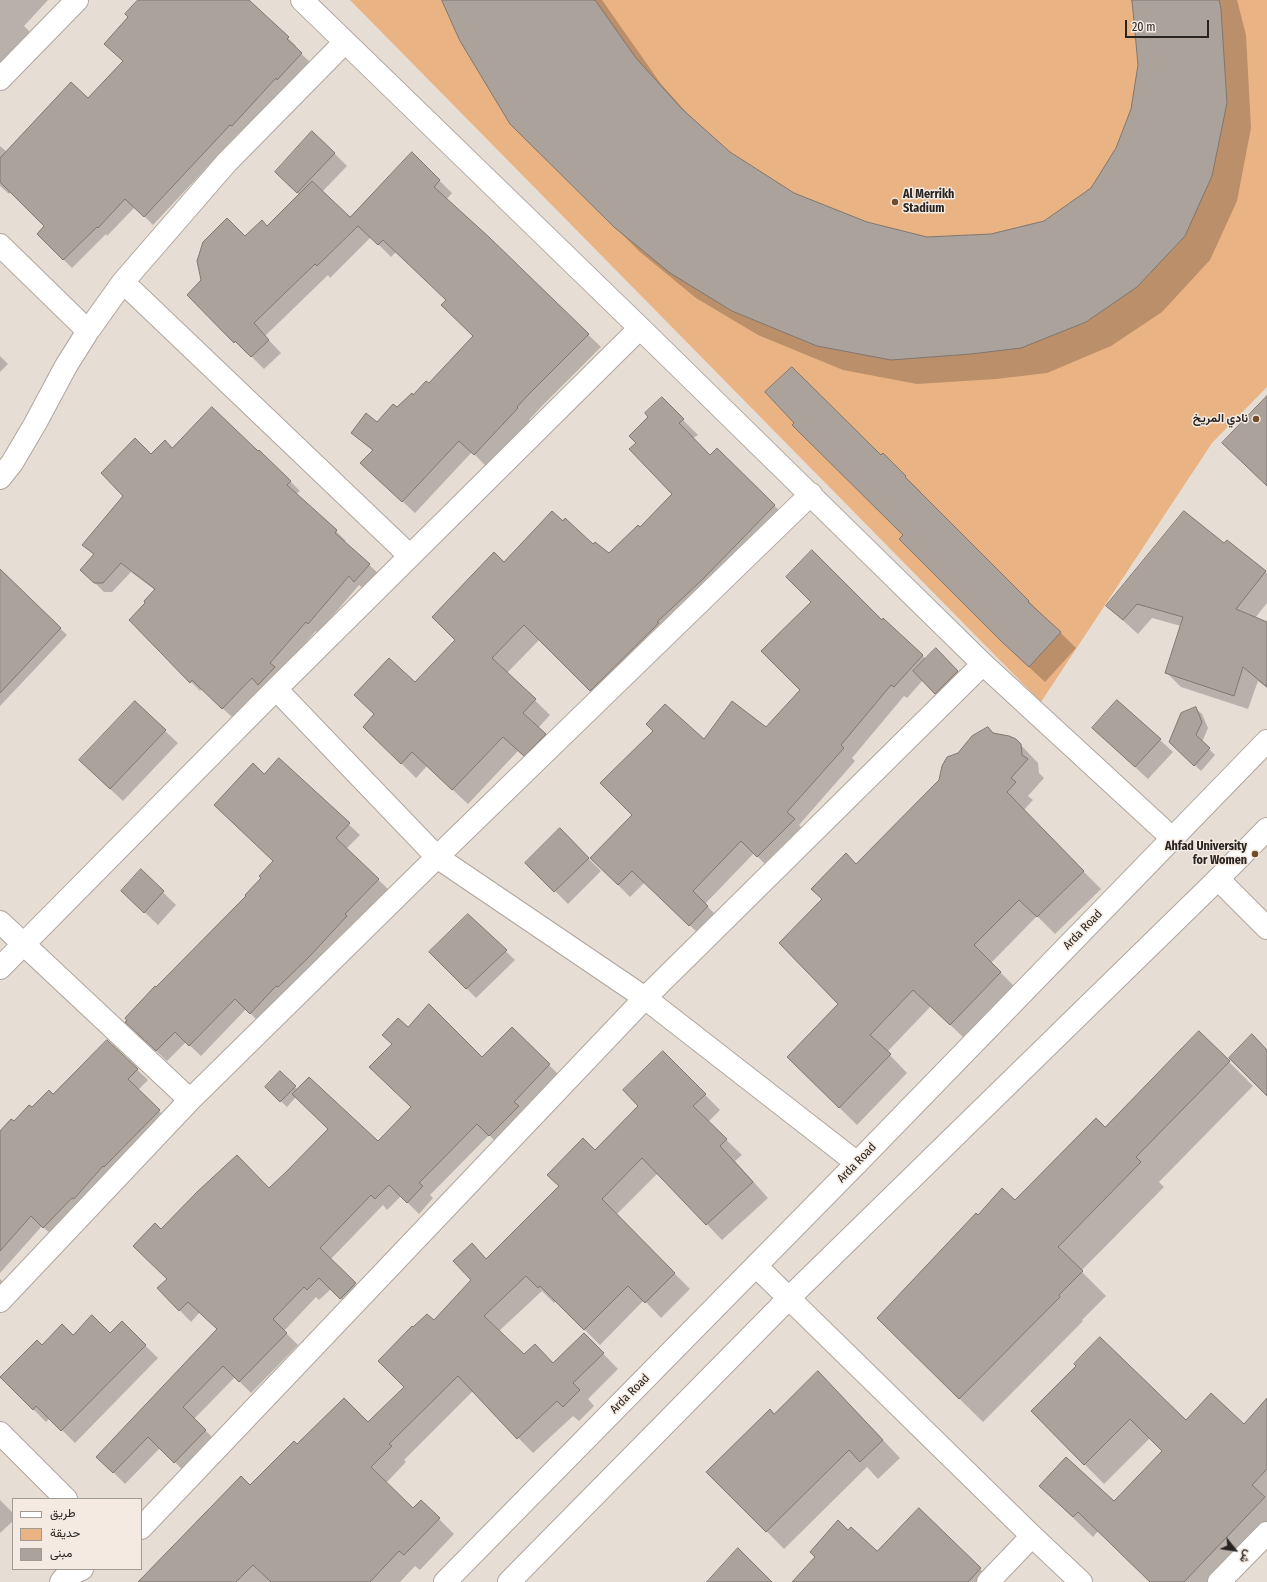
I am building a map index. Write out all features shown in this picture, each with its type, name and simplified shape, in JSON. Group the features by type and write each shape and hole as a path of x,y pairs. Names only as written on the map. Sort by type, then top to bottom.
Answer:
{"street":[{"path":"0,79 77,0"},
{"path":"302,0 344,43 486,177 983,664 1172,838"},
{"path":"0,478 12,463 35,424 66,366 88,331 123,282 227,162 344,43"},
{"path":"0,245 88,331"},
{"path":"123,282 410,556"},
{"path":"0,968 22,944 276,689 640,328"},
{"path":"0,1301 190,1100 437,857 811,494"},
{"path":"142,1527 645,998 983,664"},
{"path":"276,689 437,857 645,998 857,1163"},
{"name":"Arda Road","path":"445,1582 857,1163 1267,741"},
{"path":"509,1582 789,1298 1218,879 1267,829"},
{"path":"1218,879 1267,928"},
{"path":"0,922 190,1100"},
{"path":"756,1266 1081,1582"},
{"path":"0,1433 65,1498"},
{"path":"1219,1582 1267,1534"},
{"path":"988,1582 1032,1536"}],"green space":[{"path":"350,0 1267,0 1267,387 1212,443 1041,702"}],"building":[{"path":"138,0 249,0 289,37 287,39 302,53 277,80 276,78 232,126 230,125 144,217 125,199 98,228 97,227 63,260 37,234 44,226 0,182 0,158 71,82 88,98 123,61 104,44 128,17 125,14"},
{"path":"442,0 595,0 636,58 682,109 730,152 794,193 867,222 927,237 991,234 1044,221 1091,188 1116,148 1131,109 1138,65 1132,0 1219,0 1221,9 1227,103 1212,176 1185,236 1137,287 1086,322 1021,348 971,354 891,360 817,346 732,311 670,273 614,227 510,124 460,41"},
{"path":"312,131 335,153 297,193 275,172"},
{"path":"412,152 440,180 434,187 490,238 589,334 529,394 517,407 518,408 474,455 459,441 402,502 360,463 373,450 351,433 366,413 377,422 393,404 397,407 412,393 413,395 426,381 429,383 473,336 441,305 446,300 383,240 378,245 358,226 317,266 315,264 254,323 269,340 251,357 235,341 234,343 187,295 201,280 197,261 203,242 227,218 245,236 262,220 267,226 312,181 350,217"},
{"path":"792,367 881,455 883,453 1029,601 1028,602 1061,632 1029,667 899,539 903,535 792,425 794,423 765,392"},
{"name":"نادي المريخ","path":"1267,396 1267,486 1222,443"},
{"path":"662,397 684,419 679,423 710,455 717,448 775,505 590,691 524,625 492,658 536,699 523,713 546,734 524,756 503,737 452,790 412,752 401,764 363,727 374,714 354,695 389,658 415,682 455,640 432,617 494,552 504,562 552,511 563,521 565,518 593,544 595,542 609,553 638,525 640,527 672,494 629,449 636,443 629,436 648,417 645,413"},
{"path":"212,407 291,481 287,485 337,530 335,533 370,564 354,582 349,576 308,624 306,622 270,663 275,667 258,685 252,678 222,709 192,680 190,683 129,620 145,603 144,601 155,589 121,563 103,583 94,583 80,570 94,554 82,545 123,496 101,473 135,438 151,454 165,440 172,448"},
{"path":"1184,511 1224,543 1227,540 1266,571 1236,609 1267,622 1267,687 1243,667 1234,696 1165,673 1183,617 1137,604 1123,620 1106,606"},
{"path":"812,550 882,620 883,618 923,655 894,687 891,685 841,745 844,748 787,812 795,819 757,857 741,841 693,891 708,906 689,926 632,871 618,885 590,858 632,815 600,783 653,731 646,724 665,704 704,739 732,701 766,727 800,690 761,651 811,602 786,577"},
{"path":"0,569 61,628 0,693"},
{"path":"936,648 958,671 935,694 913,671"},
{"path":"1117,700 1161,739 1135,767 1092,728"},
{"path":"135,701 166,730 110,789 79,760"},
{"path":"1196,707 1202,722 1196,735 1210,748 1194,766 1169,742 1181,713"},
{"path":"988,727 993,733 1016,739 1021,744 1022,755 1028,759 1011,778 1016,782 1007,792 1084,871 1037,917 1019,900 974,945 1001,972 950,1025 913,990 870,1035 891,1054 839,1108 787,1057 838,1004 779,943 822,899 811,889 846,853 856,864 939,780 942,766 947,757 958,753 972,736"},
{"path":"279,758 350,823 336,838 379,879 345,914 347,916 309,957 278,987 276,986 250,1014 235,999 189,1046 175,1032 156,1051 125,1022 127,1021 125,1018 155,986 156,987 246,896 245,895 261,878 259,876 273,861 214,805 253,763 264,774"},
{"path":"560,828 589,858 554,892 525,863"},
{"path":"141,869 164,891 144,913 121,891"},
{"path":"468,914 507,950 466,989 429,952"},
{"path":"429,1004 482,1057 512,1027 550,1064 514,1102 519,1106 489,1136 477,1124 419,1183 423,1186 407,1203 389,1185 375,1199 371,1195 320,1248 356,1283 340,1299 319,1278 307,1290 304,1287 273,1319 287,1333 239,1382 223,1366 183,1407 206,1430 174,1463 148,1437 113,1473 96,1457 217,1329 188,1302 179,1311 157,1288 167,1279 133,1246 155,1223 161,1229 198,1191 237,1155 269,1188 286,1172 328,1129 292,1094 309,1077 378,1141 411,1107 369,1067 392,1044 382,1035 398,1018 408,1027"},
{"path":"1199,1031 1230,1061 1136,1157 1141,1162 1058,1247 1083,1271 1059,1295 1060,1297 959,1399 877,1318 976,1213 978,1215 1002,1188 1015,1200 1096,1118 1105,1127"},
{"path":"1252,1034 1267,1050 1267,1096 1229,1058"},
{"path":"107,1040 138,1069 128,1079 160,1110 104,1167 103,1166 74,1199 72,1198 43,1228 31,1216 0,1251 0,1131 11,1119 14,1121 29,1105 32,1107 49,1090 53,1094"},
{"path":"663,1051 706,1094 693,1106 727,1139 720,1146 753,1182 706,1225 642,1158 602,1199 675,1273 645,1303 628,1286 584,1330 540,1286 538,1288 526,1276 484,1316 524,1354 535,1344 553,1363 584,1333 604,1353 573,1383 580,1390 563,1407 557,1401 517,1439 458,1376 389,1444 392,1446 371,1467 413,1508 421,1500 440,1518 404,1555 399,1551 370,1582 271,1582 253,1565 236,1582 138,1582 241,1476 250,1485 294,1441 297,1444 344,1398 368,1422 404,1387 378,1361 412,1326 413,1327 427,1314 434,1320 471,1280 453,1261 472,1243 486,1259 559,1186 547,1175 583,1138 595,1150 638,1106 623,1090"},
{"path":"280,1071 296,1086 280,1102 265,1087"},
{"path":"92,1315 110,1333 122,1321 146,1345 61,1431 36,1406 33,1410 0,1377 37,1340 42,1345 62,1324 73,1335"},
{"path":"1100,1337 1186,1420 1211,1393 1244,1424 1267,1398 1267,1469 1252,1485 1265,1497 1184,1582 1150,1582 1078,1512 1073,1517 1039,1486 1066,1457 1114,1501 1162,1451 1130,1419 1084,1465 1031,1411 1076,1366 1074,1364"},
{"path":"818,1371 883,1440 860,1462 849,1450 766,1532 706,1472 770,1409 774,1414"},
{"path":"919,1508 981,1568 968,1582 792,1582 815,1557 810,1552 838,1520 848,1530 851,1527 877,1551"},
{"path":"738,1548 772,1582 707,1582"}],"place":[{"name":"Al Merrikh Stadium","path":"895,202"},
{"name":"نادي المريخ","path":"1256,419"},
{"name":"Ahfad University for Women","path":"1255,854"}]}
